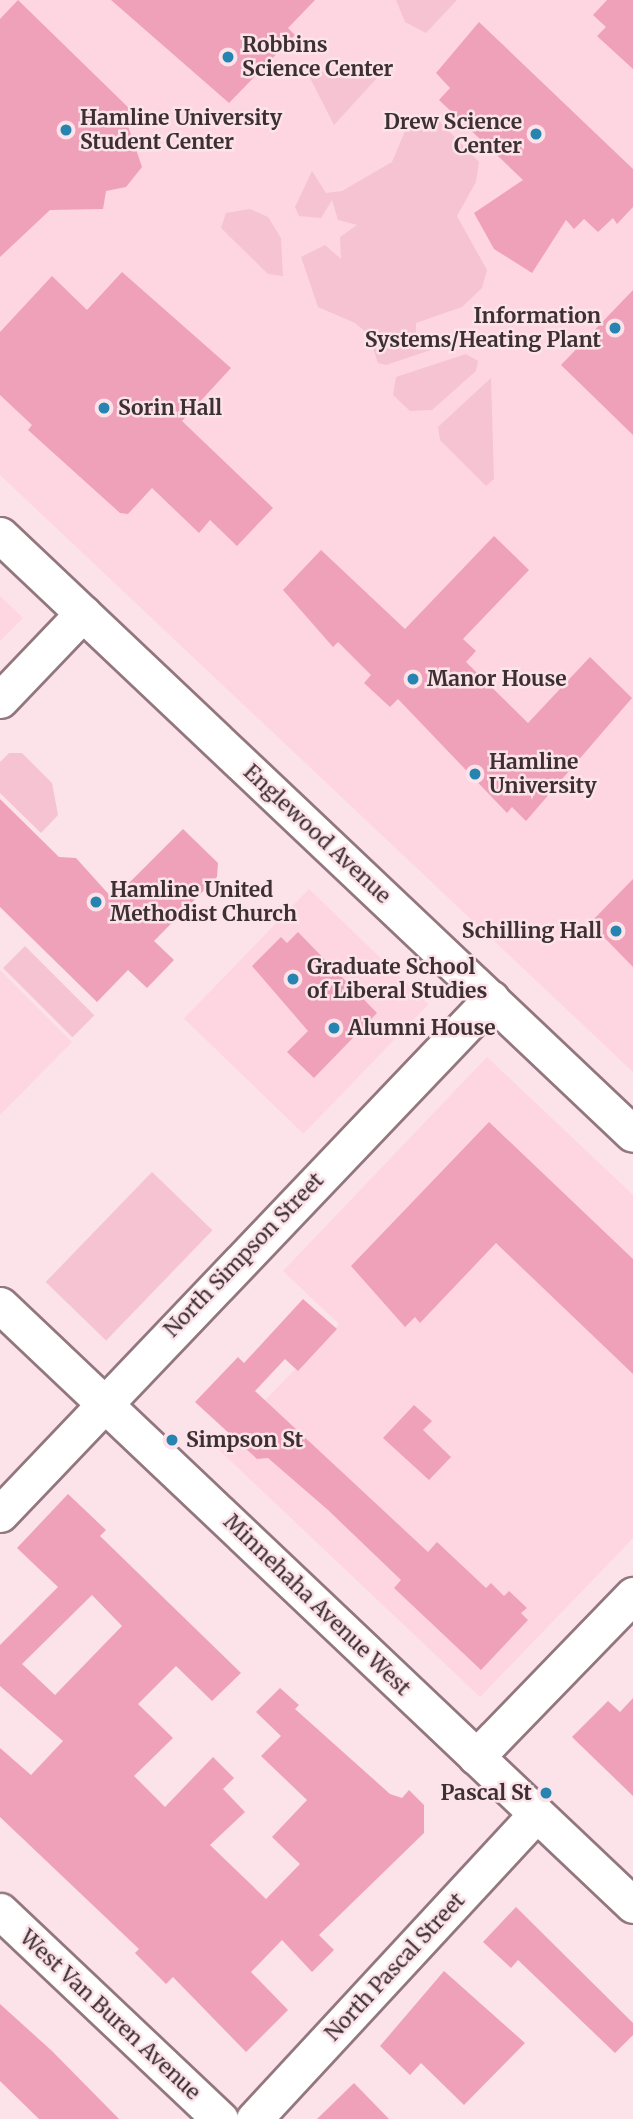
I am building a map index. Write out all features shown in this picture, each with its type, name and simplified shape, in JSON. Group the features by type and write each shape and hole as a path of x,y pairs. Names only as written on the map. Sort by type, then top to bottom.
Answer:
{"street":[{"name":"Englewood Avenue","path":"0,535 633,1134"},
{"path":"0,700 83,613"},
{"name":"North Simpson Street","path":"0,1514 491,999"},
{"name":"Minnehaha Avenue West","path":"0,1305 633,1905"},
{"path":"476,1756 633,1595"},
{"name":"North Pascal Street","path":"254,2119 536,1814"},
{"name":"West Van Buren Avenue","path":"0,1911 220,2119"}],"shaded area":[{"name":"Hamline University","path":"0,0 633,0 633,1072 0,475"},
{"path":"396,0 457,0 426,33 405,22"},
{"path":"314,71 378,77 334,125 309,76"},
{"path":"418,118 440,122 479,162 476,182 457,216 487,270 482,288 462,307 416,323 416,335 434,349 386,365 378,363 368,334 355,323 318,307 301,257 325,245 341,259 340,237 357,225 338,220 332,200 321,218 299,216 295,207 312,171 326,193 342,191 392,162 408,124"},
{"path":"250,209 268,217 281,238 283,276 268,274 221,228 226,213"},
{"path":"466,354 478,361 476,371 432,410 410,411 393,395 396,377"},
{"path":"491,378 494,479 486,486 440,440 438,427"},
{"path":"0,596 23,618 0,641"},
{"path":"9,753 22,753 52,783 58,815 41,833 0,793 0,762"},
{"path":"309,889 428,1004 303,1134 184,1018"},
{"path":"25,946 94,1015 72,1037 3,968"},
{"path":"0,970 72,1042 0,1115"},
{"path":"487,1057 633,1195 633,1538 480,1697 218,1449 339,1324 283,1271"},
{"path":"152,1172 212,1230 106,1340 46,1282"}],"building":[{"name":"Hamline University Student Center","path":"18,0 136,115 127,123 142,167 126,187 106,191 103,209 50,210 0,257 0,19"},
{"name":"Robbins Science Center","path":"111,0 315,0 288,28 295,35 229,103"},
{"path":"607,0 633,0 633,69 597,36 606,27 593,15"},
{"name":"Drew Science Center","path":"479,22 633,169 633,207 617,224 613,218 598,232 584,219 574,229 566,220 532,273 494,249 474,213 523,180 439,100 450,88 436,73"},
{"name":"Sorin Hall","path":"122,272 231,368 182,421 273,508 237,546 210,520 199,533 152,488 128,514 120,513 28,430 32,425 0,395 0,332 52,276 87,310"},
{"name":"Information Systems/Heating Plant","path":"633,290 633,435 561,365"},
{"name":"Manor House","path":"494,536 529,570 463,639 476,651 466,662 528,723 590,657 632,698 526,821 512,807 507,813 398,699 390,707 364,683 371,675 338,642 333,647 283,590 321,550 405,629"},
{"name":"Hamline United Methodist Church","path":"0,799 59,857 76,858 113,899 183,829 218,863 217,877 154,941 174,960 147,988 128,970 97,1002 0,907"},
{"name":"Schilling Hall","path":"633,879 633,967 590,923"},
{"path":"298,932 377,1013 314,1078 287,1052 308,1031 252,966 281,937 287,943"},
{"path":"489,1122 633,1259 633,1374 496,1243 420,1323 415,1317 405,1327 351,1266"},
{"path":"303,1299 337,1329 298,1371 285,1359 255,1391 428,1552 437,1542 486,1588 491,1583 504,1596 509,1591 527,1608 521,1613 528,1620 481,1670 394,1588 401,1580 328,1510 268,1458 257,1459 195,1402 238,1357 244,1363"},
{"path":"414,1405 432,1421 423,1430 451,1457 429,1480 383,1438"},
{"path":"68,1494 106,1530 100,1536 241,1673 212,1701 176,1666 138,1704 173,1738 134,1776 165,1807 213,1757 234,1778 223,1789 245,1812 210,1845 266,1899 300,1864 272,1837 307,1800 261,1756 281,1736 256,1712 280,1688 299,1705 295,1709 390,1794 402,1798 409,1790 424,1805 424,1833 319,1935 334,1950 312,1972 282,1940 251,1972 288,2010 246,2052 173,1977 166,1984 135,1953 139,1949 0,1817 0,1748 31,1775 63,1741 0,1686 0,1645 58,1587 17,1548","holes":["92,1595 122,1626 55,1695 22,1664"]},
{"path":"633,1698 633,1796 572,1737 608,1701 620,1712"},
{"path":"516,1907 633,2023 633,2035 615,2053 518,1960 511,1968 483,1942"},
{"path":"444,1971 525,2043 464,2105 421,2063 410,2075 380,2046"},
{"path":"0,2004 52,2051 119,2119 39,2119 0,2081"},
{"path":"354,2083 389,2119 317,2119"}],"place":[{"name":"Robbins Science Center","path":"228,57"},
{"name":"Hamline University Student Center","path":"66,130"},
{"name":"Drew Science Center","path":"536,134"},
{"name":"Information Systems/Heating Plant","path":"615,328"},
{"name":"Sorin Hall","path":"104,408"},
{"name":"Manor House","path":"413,679"},
{"name":"Hamline University","path":"475,774"},
{"name":"Hamline United Methodist Church","path":"96,902"},
{"name":"Schilling Hall","path":"616,931"},
{"name":"Graduate School of Liberal Studies","path":"293,979"},
{"name":"Alumni House","path":"334,1028"},
{"name":"Simpson St","path":"172,1440"},
{"name":"Pascal St","path":"546,1793"}]}
